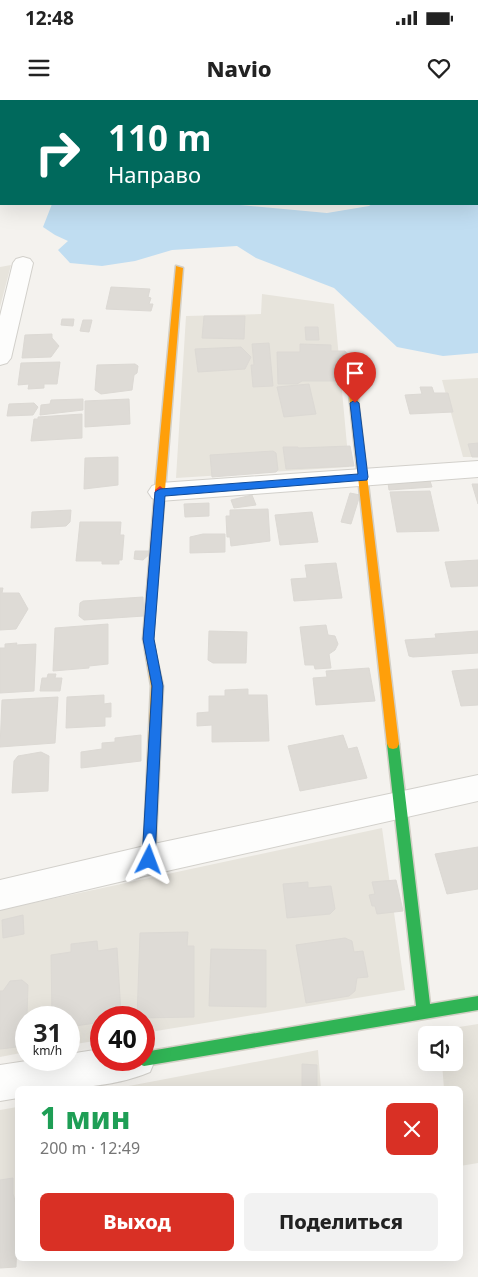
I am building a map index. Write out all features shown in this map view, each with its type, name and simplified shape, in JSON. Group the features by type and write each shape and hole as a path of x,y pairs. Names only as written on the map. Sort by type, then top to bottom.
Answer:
{"street":[{"path":"0,358 23,263"},
{"path":"149,860 157,686 148,639 178,268"},
{"path":"350,366 402,805 424,1012"},
{"path":"160,492 478,469"},
{"path":"0,895 149,860 478,788"},
{"path":"155,1057 478,1003"},
{"path":"0,1083 90,1068"}],"shaded area":[{"path":"11,265 0,307 0,267"},
{"path":"262,294 334,304 349,467 176,478 186,316 261,314"},
{"path":"478,378 478,457 463,457 442,380"},
{"path":"382,828 405,990 155,1031 155,1006 90,1006 90,1042 80,1043 80,1006 15,1006 15,1054 0,1057 0,910"},
{"path":"478,1024 478,1163 463,1166 463,1086 444,1086 443,1071 463,1071 463,1026"},
{"path":"318,1050 321,1086 129,1086"},
{"path":"15,1107 15,1253 0,1256 0,1110"}],"water":[{"path":"52,205 240,205 327,213 369,206 478,205 478,353 443,356 397,347 334,288 256,258 237,246 172,250 135,261 102,266 70,263 58,250 68,241 43,227"}],"building":[{"path":"111,287 150,289 148,297 151,298 149,304 153,304 151,311 106,309"},
{"path":"204,316 245,316 244,339 202,338"},
{"path":"62,319 74,319 73,326 61,325"},
{"path":"83,320 92,320 89,332 80,331"},
{"path":"305,327 318,327 319,340 306,340"},
{"path":"52,334 52,338 59,346 51,357 22,358 25,335"},
{"path":"269,343 273,386 253,387 251,365 254,365 252,344"},
{"path":"300,344 331,345 331,351 345,351 352,360 341,381 302,381 297,384 278,384 277,352 300,352"},
{"path":"241,347 251,357 245,369 198,372 195,349"},
{"path":"60,362 57,384 44,384 44,388 28,389 29,384 18,385 21,363"},
{"path":"135,364 138,366 137,373 134,375 132,390 101,394 95,390 97,365"},
{"path":"309,384 316,414 284,417 277,387"},
{"path":"420,387 432,387 434,393 448,393 453,412 410,414 405,395 422,394"},
{"path":"83,399 83,410 40,415 41,405 50,404 51,400"},
{"path":"129,399 130,424 85,427 85,401"},
{"path":"34,403 38,407 33,415 7,416 9,404"},
{"path":"82,414 82,438 31,441 34,419 38,419 38,417"},
{"path":"478,443 478,457 472,457 468,444"},
{"path":"350,446 354,466 286,469 283,447"},
{"path":"273,451 276,453 278,470 276,472 212,477 210,455"},
{"path":"118,457 118,485 84,489 85,458"},
{"path":"430,481 432,487 389,490 388,483"},
{"path":"472,484 478,484 478,504"},
{"path":"430,491 439,531 397,532 390,492"},
{"path":"350,493 360,495 351,524 341,522"},
{"path":"252,495 256,505 234,508 231,500"},
{"path":"209,503 209,516 185,517 184,504"},
{"path":"268,509 270,541 231,546 230,537 227,537 226,516 230,516 230,510"},
{"path":"71,510 70,522 66,526 31,528 32,512"},
{"path":"312,512 318,542 280,545 275,515"},
{"path":"80,522 121,522 120,535 124,535 122,560 119,560 119,564 102,564 102,561 76,561"},
{"path":"203,534 225,534 225,552 190,553 190,537"},
{"path":"135,551 153,551 143,560 134,559"},
{"path":"478,560 478,586 451,587 445,562"},
{"path":"336,563 342,598 294,601 291,579 307,578 305,565"},
{"path":"0,588 3,588 2,593 19,593 28,609 16,629 0,630"},
{"path":"143,597 144,616 84,620 79,616 80,603 83,601"},
{"path":"108,624 108,664 89,666 89,668 53,671 55,628"},
{"path":"326,625 328,635 335,636 338,644 335,650 329,654 331,668 315,669 314,665 305,665 300,627"},
{"path":"209,631 247,632 246,663 213,663 208,660"},
{"path":"478,631 478,653 413,657 409,656 405,640 436,638 435,634"},
{"path":"17,643 16,645 36,644 34,691 0,693 0,648 5,648 5,644"},
{"path":"369,668 375,701 316,705 313,678 327,677 326,671"},
{"path":"478,669 478,705 461,706 452,671"},
{"path":"48,674 56,674 55,678 62,678 60,691 40,691 42,678 47,678"},
{"path":"248,689 248,695 267,695 269,741 212,742 212,725 197,726 197,713 209,712 209,696 225,696 225,690"},
{"path":"104,695 104,704 111,703 111,717 105,717 105,726 66,728 67,697"},
{"path":"58,697 55,743 0,747 2,700"},
{"path":"141,735 141,761 81,768 81,752 102,749 102,743 115,742 115,738"},
{"path":"343,735 348,749 357,747 367,778 300,791 288,746"},
{"path":"41,752 49,756 48,791 12,793 14,761 18,756"},
{"path":"478,847 478,889 447,894 435,854"},
{"path":"396,880 403,911 377,914 375,906 372,906 369,895 375,894 372,882"},
{"path":"308,882 308,888 331,886 335,909 330,914 287,918 283,884"},
{"path":"23,915 24,934 3,938 2,920"},
{"path":"188,932 187,946 194,946 194,1017 155,1018 155,1006 137,1006 140,933"},
{"path":"345,938 352,941 354,952 363,951 368,977 357,978 355,991 349,996 306,1003 296,945"},
{"path":"97,941 98,951 117,948 121,1006 90,1006 90,1024 80,1025 80,1006 52,1006 51,955 71,952 71,944"},
{"path":"211,949 266,950 266,1007 209,1006"},
{"path":"22,980 28,985 27,1006 15,1006 15,1047 0,1049 0,991 3,991 10,981"},
{"path":"302,1064 317,1065 317,1086 302,1086"},
{"path":"13,1178 16,1267 0,1268 0,1180"}],"traffic: fast":[{"path":"393,744 424,1012"},
{"path":"155,1057 478,1003"}],"traffic: slow":[{"path":"160,490 179,268"},
{"path":"350,366 393,744"},
{"path":"149,860 157,686 150,650"}],"traffic: jam":[{"path":"150,650 148,639 160,490"}],"route":[{"path":"149,860 157,686 148,639 160,492 364,477 355,403"}]}
